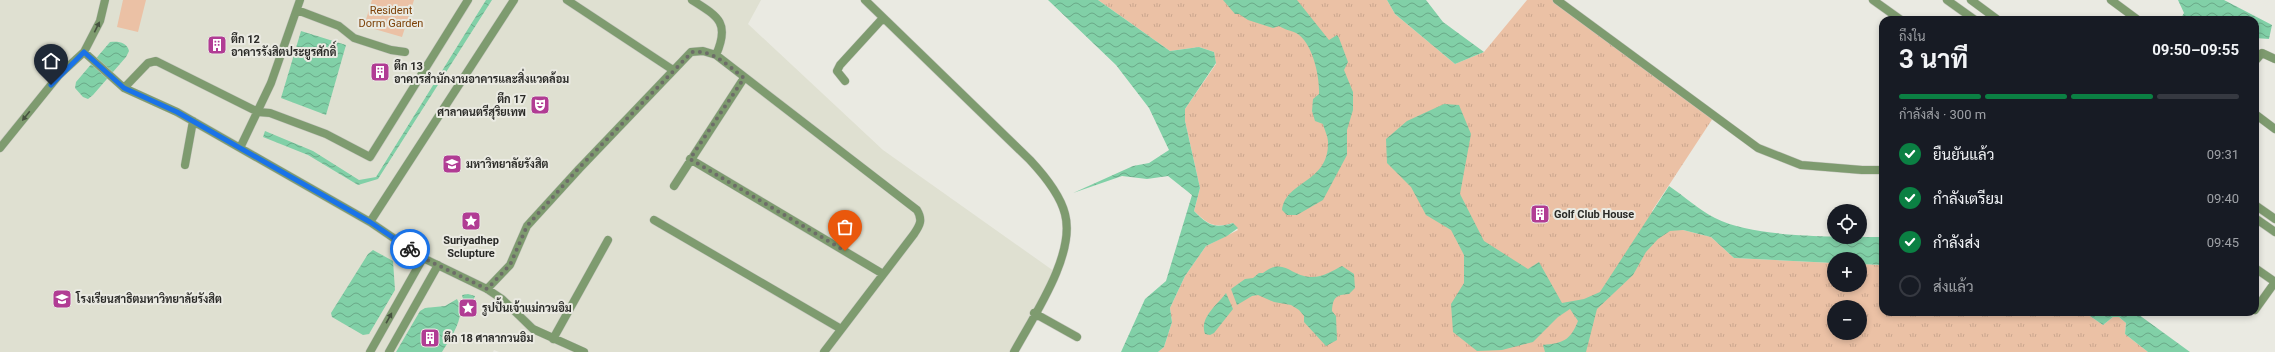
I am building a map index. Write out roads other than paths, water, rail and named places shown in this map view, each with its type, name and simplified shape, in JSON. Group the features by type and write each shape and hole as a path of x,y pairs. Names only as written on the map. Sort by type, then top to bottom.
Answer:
{"street":[{"path":"0,148 59,75 84,52 100,21 105,0"},
{"path":"240,148 271,83 300,0"},
{"path":"121,86 148,63 156,61 258,112 270,113 326,134 370,157 468,0"},
{"path":"370,222 514,0"},
{"path":"567,0 673,70"},
{"path":"692,0 718,17 723,29 722,41 716,55"},
{"path":"865,0 1030,160 1044,175 1062,203 1067,225 1064,249 1059,267 1014,352"},
{"path":"1557,0 1758,148 1801,165 1879,170"},
{"path":"1873,0 1895,16"},
{"path":"1947,0 1969,16"},
{"path":"1971,0 1993,16"},
{"path":"2111,0 2133,16"},
{"path":"297,10 339,26 354,38 391,50 405,52"},
{"path":"845,81 837,72 840,65 883,18"},
{"path":"487,289 510,265 527,226 673,70 692,52 703,51 716,55 917,210 921,216 918,228 824,352"},
{"path":"84,52 121,86 177,112 370,222 423,258 487,289 502,299 533,329 584,352"},
{"path":"2259,56 2262,53 2275,59"},
{"path":"674,186 690,159 744,78"},
{"path":"2259,117 2275,129"},
{"path":"185,165 193,121"},
{"path":"690,159 883,274"},
{"path":"2259,208 2275,219"},
{"path":"654,220 841,329"},
{"path":"2259,221 2275,232"},
{"path":"554,339 608,240"},
{"path":"370,352 423,258"},
{"path":"389,352 438,265"},
{"path":"2259,271 2275,282 2259,305"},
{"path":"1034,314 1077,336"}],"water":[{"path":"486,0 492,0 378,179 358,185 308,155 263,137 265,131 313,151 359,180 376,177"},
{"path":"1048,0 1098,0 1170,51 1199,47 1214,52 1216,63 1185,109 1185,121 1200,188 1194,211 1207,223 1221,226 1233,223 1238,228 1227,236 1206,246 1185,276 1170,308 1172,322 1164,347 1158,352 1121,352 1145,299 1166,281 1192,195 1168,176 1147,179 1122,176 1073,193 1133,166 1149,163 1169,150 1149,108 1116,65"},
{"path":"1223,0 1297,0 1329,40 1337,35 1348,62 1344,70 1353,92 1353,110 1347,130 1347,155 1323,200 1297,215 1287,215 1282,210 1285,200 1291,192 1315,174 1322,166 1326,155 1328,142 1323,124 1315,121 1312,111 1313,99 1319,94 1319,87 1317,70 1311,52 1307,44 1296,33 1279,26 1273,28 1248,20 1239,14 1235,14"},
{"path":"1387,0 1426,0 1443,22 1484,52 1455,64 1395,14"},
{"path":"2178,0 2224,0 2255,16 2182,16 2184,13"},
{"path":"2259,18 2272,25 2269,39 2259,38"},
{"path":"301,31 346,45 326,115 281,98"},
{"path":"110,42 122,43 128,48 129,51 126,57 93,95 88,99 83,97 75,88 76,82"},
{"path":"1444,104 1459,105 1471,134 1460,194 1484,241 1528,269 1539,262 1562,303 1584,299 1600,292 1669,186 1709,215 1732,225 1752,230 1798,235 1827,236 1827,244 1867,244 1867,237 1879,237 1879,265 1867,264 1867,252 1827,252 1827,263 1734,258 1711,237 1683,230 1670,231 1658,239 1646,252 1633,275 1597,309 1586,352 1545,352 1543,345 1565,340 1575,328 1578,321 1570,309 1558,317 1533,342 1502,350 1477,351 1453,332 1451,304 1464,283 1464,255 1451,230 1426,215 1411,187 1387,163 1386,139 1407,121"},
{"path":"373,250 393,261 395,290 369,334 363,335 332,317 331,313 368,254"},
{"path":"1342,266 1354,274 1355,288 1349,294 1338,296 1334,300 1332,311 1336,316 1337,340 1326,346 1304,322 1304,316 1299,310 1291,305 1274,302 1258,295 1252,296 1237,305 1231,289 1245,279 1253,278 1259,273 1263,273 1276,267 1282,267 1303,276 1314,277 1327,274"},
{"path":"1226,293 1233,309 1214,333 1210,335 1205,334 1204,323 1207,317"},
{"path":"468,294 475,296 467,315 462,295"},
{"path":"457,299 460,306 459,320 457,327 442,352 396,352 420,311 425,308 445,306"},
{"path":"2090,316 2140,316 2190,352 2148,352 2125,334 2126,323 2119,317 2113,317 2103,325"}],"place":[{"name":"ตึก 12 อาคารรังสิตประยูรศักดิ์","path":"217,45"},
{"name":"ตึก 13 อาคารสำนักงานอาคารและสิ่งแวดล้อม","path":"380,72"},
{"name":"ตึก 17 ศาลาดนตรีสุริยเทพ","path":"540,105"},
{"name":"มหาวิทยาลัยรังสิต","path":"452,164"},
{"name":"Golf Club House","path":"1540,214"},
{"name":"Suriyadhep Sclupture","path":"471,221"},
{"name":"โรงเรียนสาธิตมหาวิทยาลัยรังสิต","path":"62,299"},
{"name":"รูปปั้นเจ้าแม่กวนอิม","path":"468,308"},
{"name":"ตึก 18 ศาลากวนอิม","path":"430,338"}],"park label":[{"name":"Resident Dorm Garden","path":"391,16"}]}
